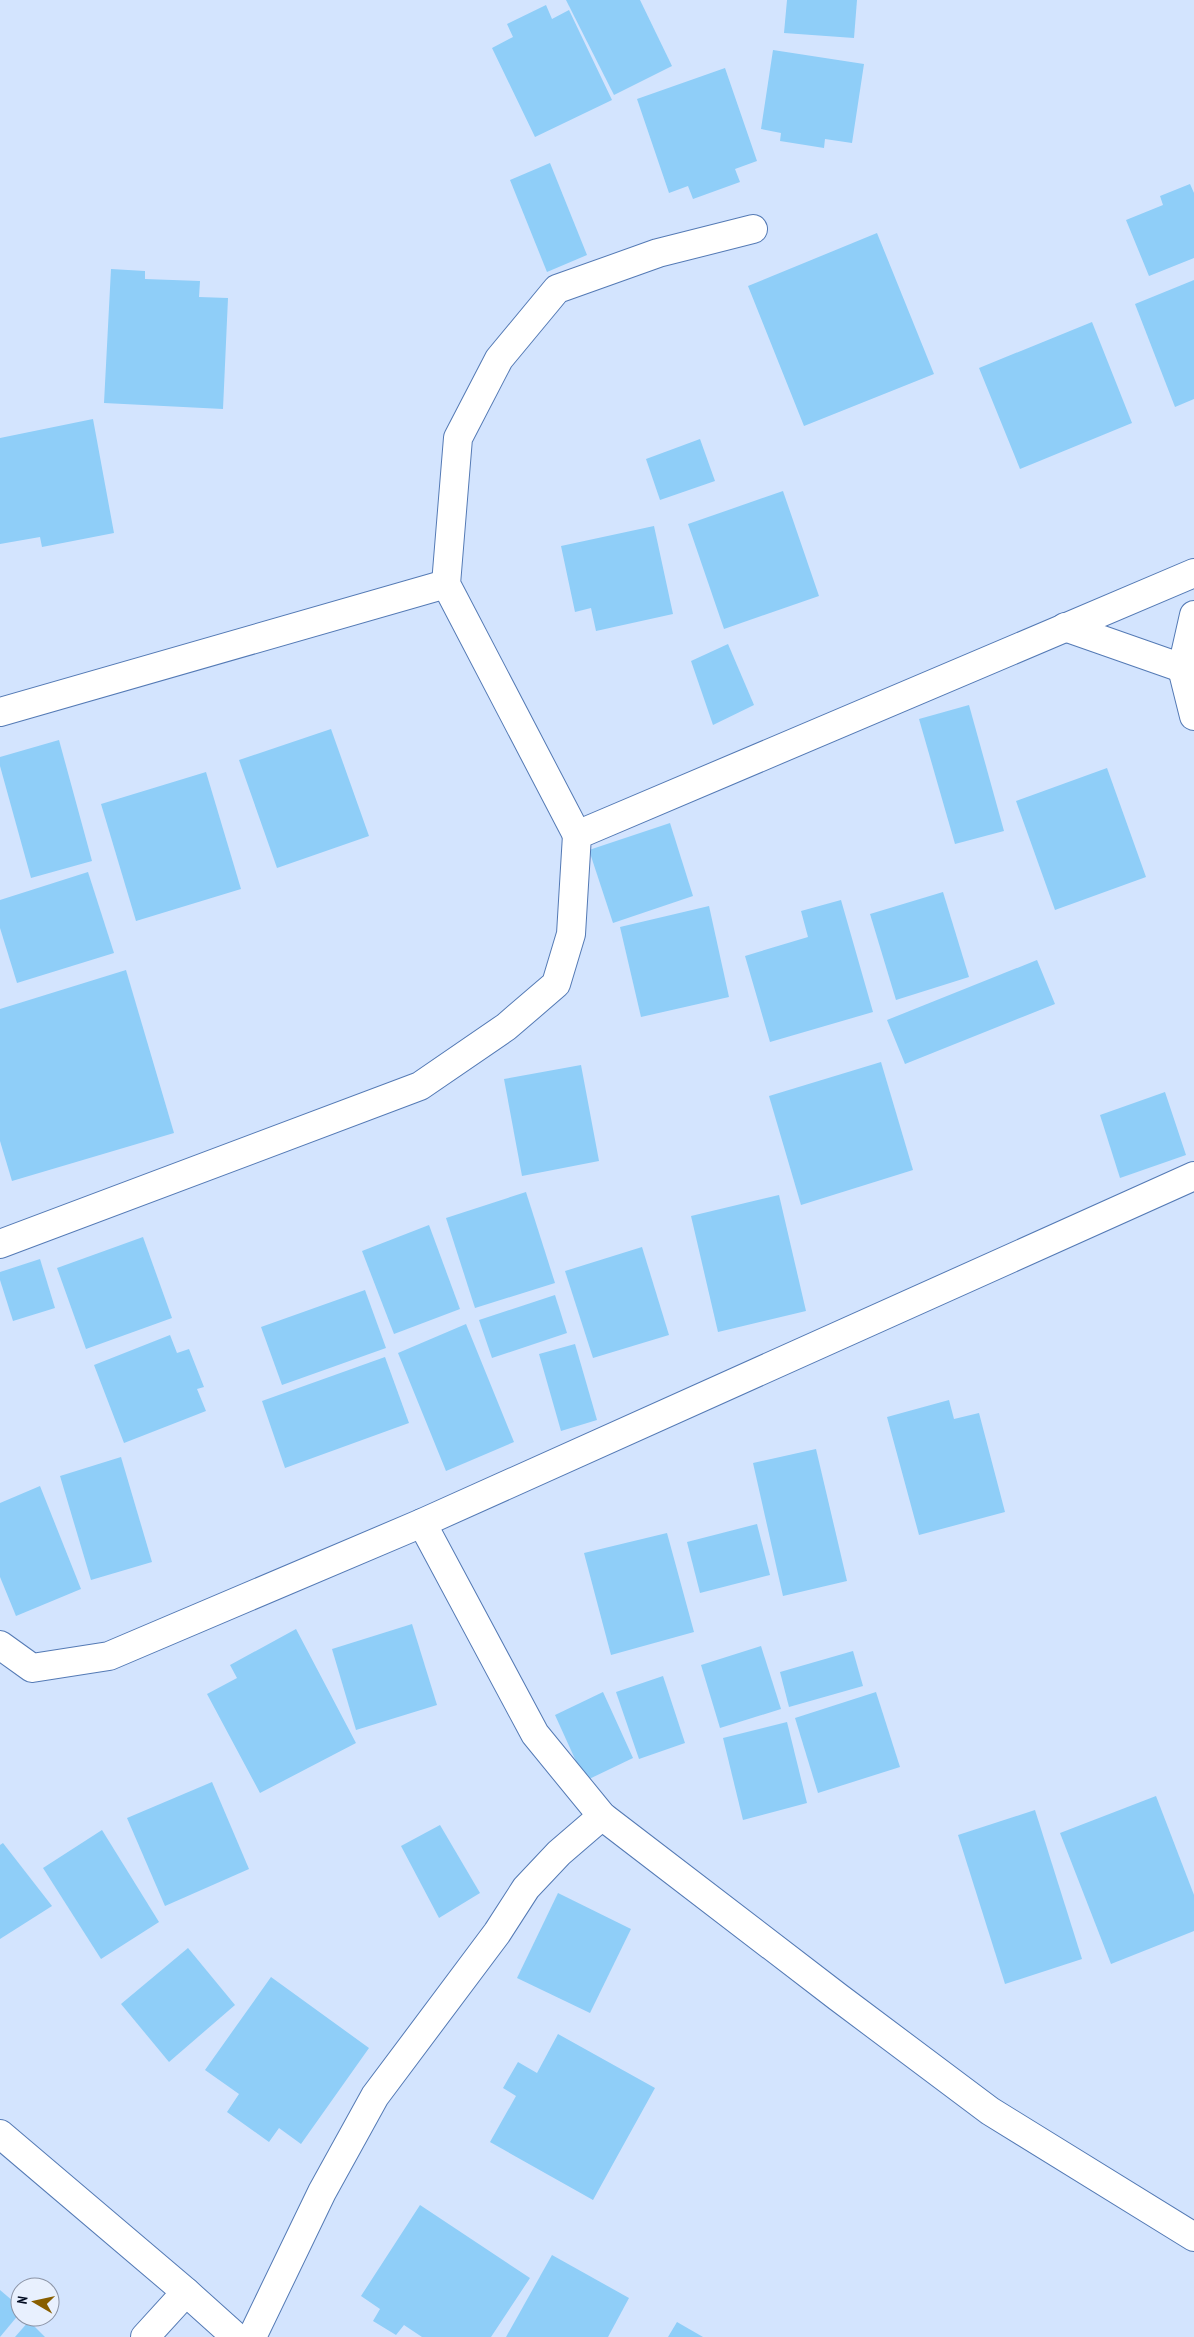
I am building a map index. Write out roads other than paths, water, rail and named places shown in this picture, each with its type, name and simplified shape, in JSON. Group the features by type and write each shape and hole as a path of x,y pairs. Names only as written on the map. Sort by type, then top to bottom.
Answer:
{"street":[{"path":"0,1244 420,1086 506,1027 556,984 571,934 577,836 446,584 458,438 499,359 557,289 658,253 753,229"},
{"path":"577,836 1194,573"},
{"path":"0,712 446,584"},
{"path":"1194,615 1182,668 1194,716"},
{"path":"1065,627 1182,668"},
{"path":"0,1645 32,1668 109,1656 422,1523 1194,1176"},
{"path":"422,1523 535,1734 602,1816 990,2111 1194,2237"},
{"path":"252,2337 322,2192 375,2096 497,1933 526,1888 560,1853 602,1816"},
{"path":"0,2134 186,2292 236,2337"},
{"path":"145,2337 186,2292"}]}
